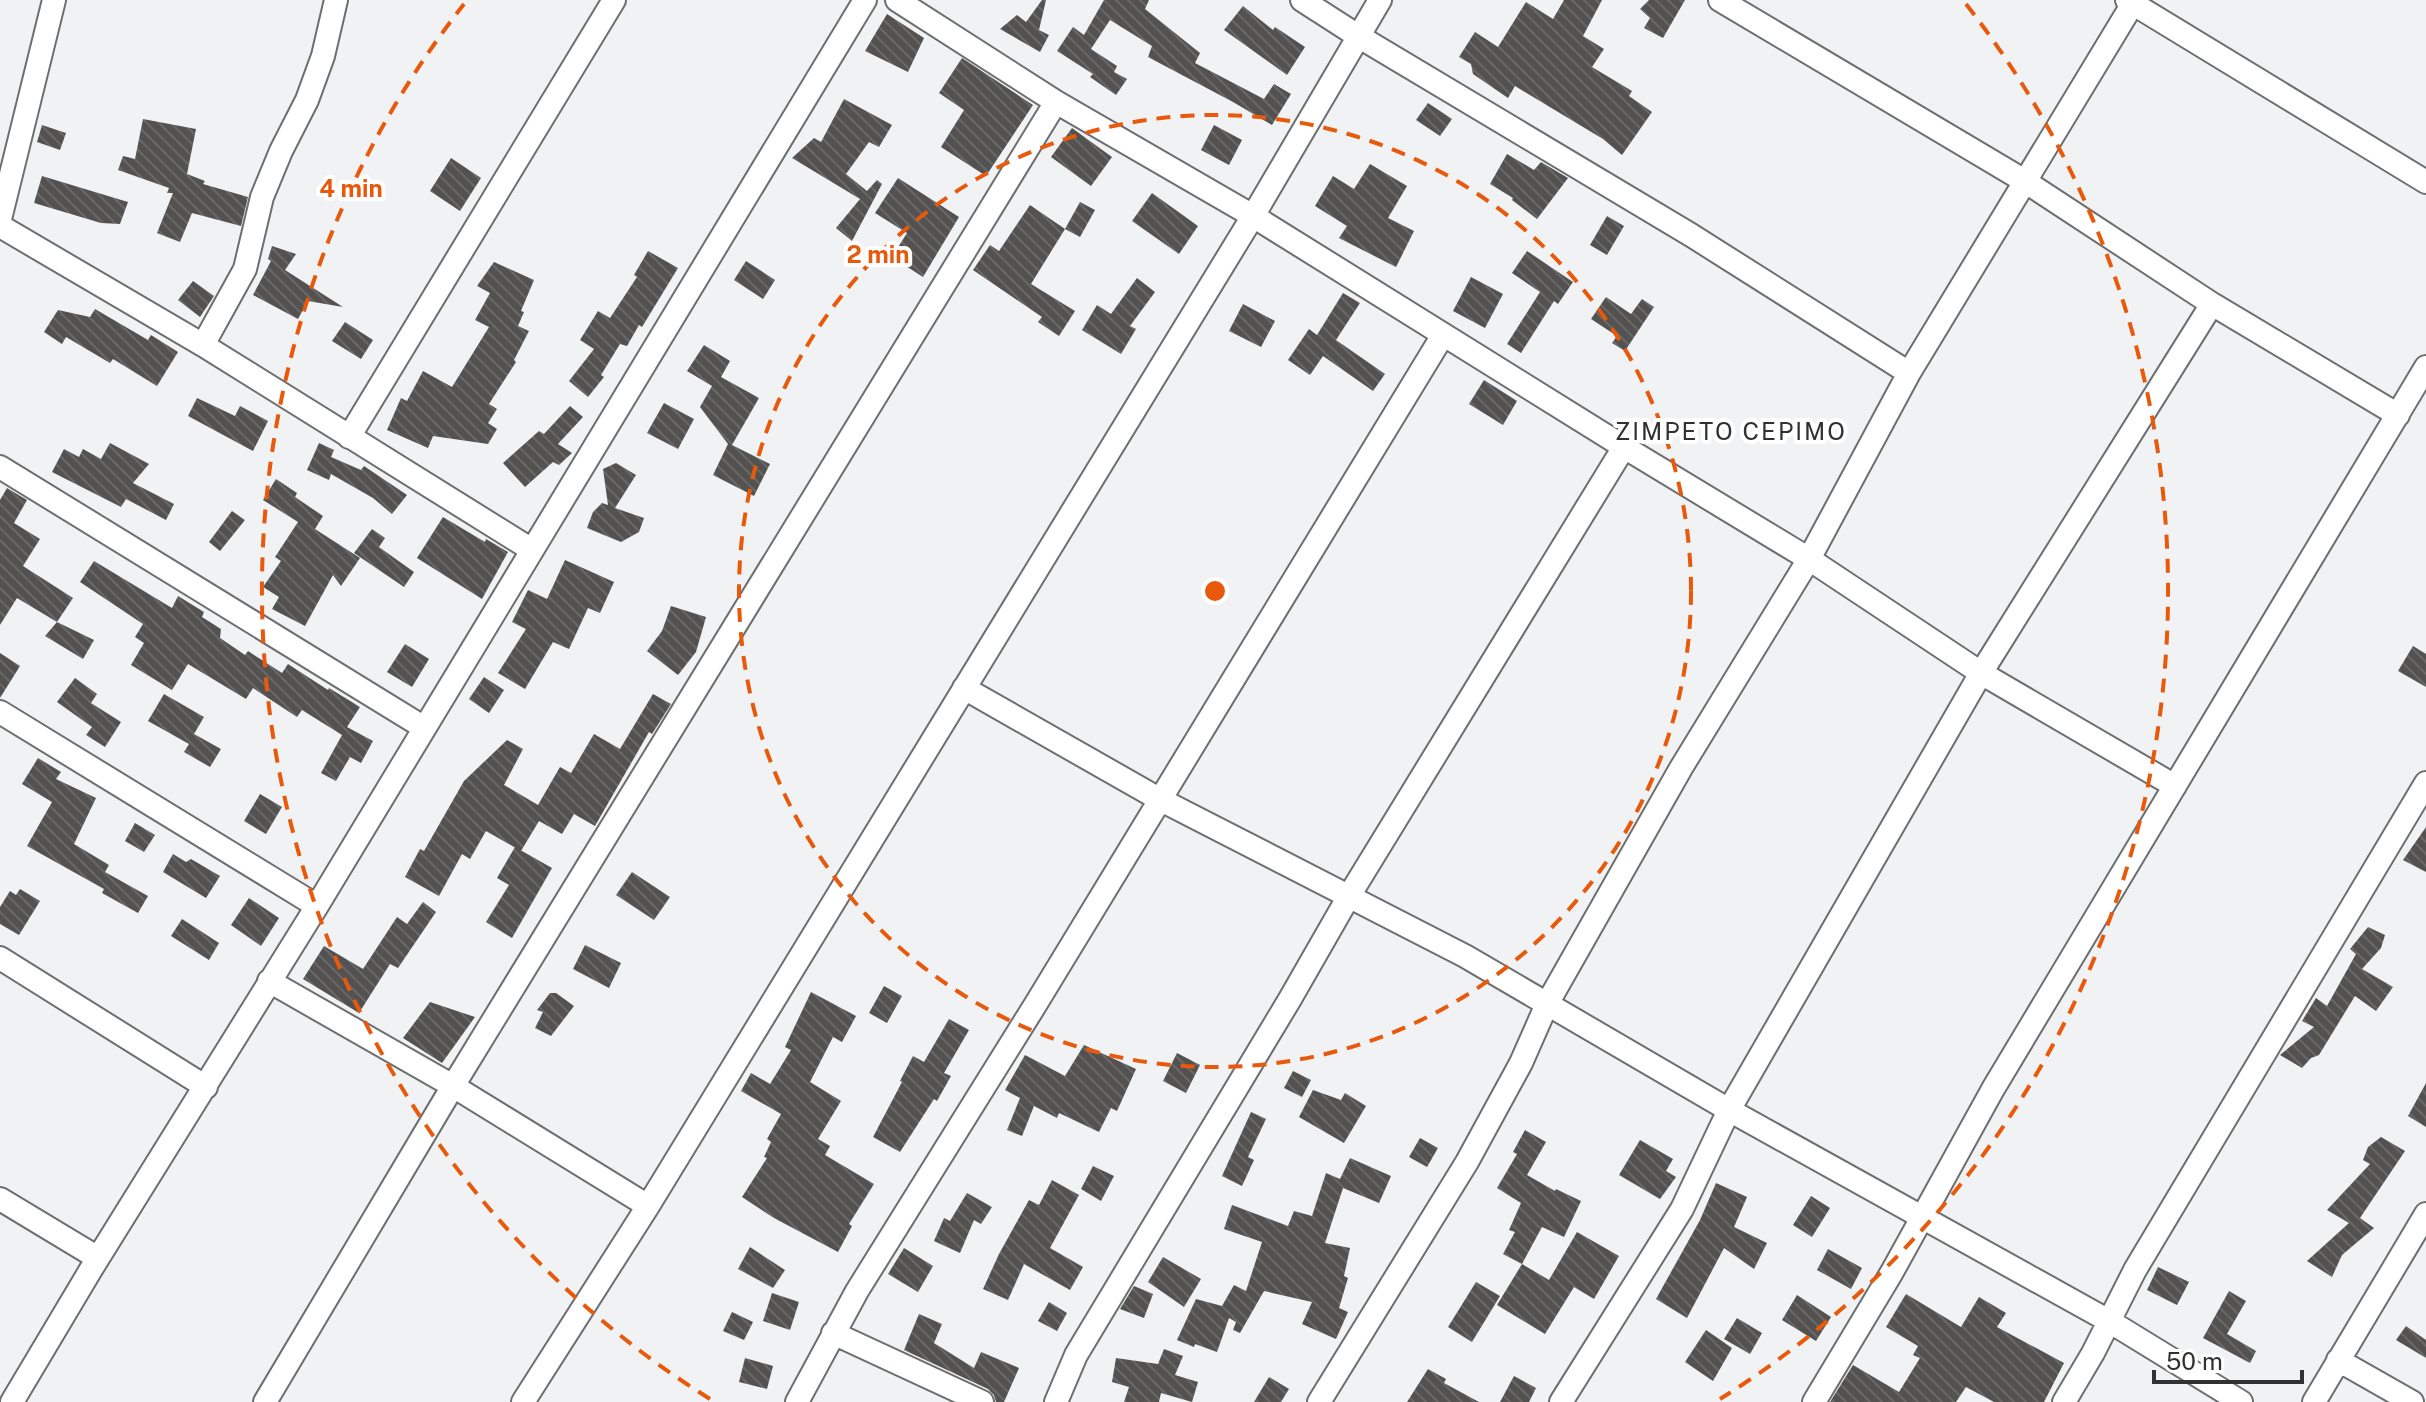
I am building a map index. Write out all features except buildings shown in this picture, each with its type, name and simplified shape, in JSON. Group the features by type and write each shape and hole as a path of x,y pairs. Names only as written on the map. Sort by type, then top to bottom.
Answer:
{"street":[{"path":"0,219 54,0"},
{"path":"203,345 245,269 262,197 307,100 323,56 336,0"},
{"path":"349,437 614,0"},
{"path":"12,1402 317,906 865,0"},
{"path":"897,0 1056,102 1253,216 1809,559 1981,673 2175,786"},
{"path":"1302,0 1691,235 1909,373"},
{"path":"523,1402 648,1206 1253,216 1380,0"},
{"path":"1720,0 2023,180 2212,304 2398,415"},
{"path":"1319,1402 1467,1162 1521,1063 1547,1004 1681,768 1809,559 1909,373 2132,1 2426,182"},
{"path":"265,1402 453,1086 1056,102"},
{"path":"0,226 203,345 532,550"},
{"path":"1561,1402 1682,1209 1729,1110 1981,673 2212,304"},
{"path":"797,1402 833,1333 1443,335"},
{"path":"1814,1402 1892,1272 1993,1089 2426,367"},
{"path":"1056,1402 1076,1355 1349,896 1624,447"},
{"path":"0,467 423,727"},
{"path":"964,688 1159,799 1465,956 1729,1110 2109,1321 2241,1402"},
{"path":"0,712 317,906"},
{"path":"2064,1402 2168,1214 2426,783"},
{"path":"0,958 206,1087"},
{"path":"269,981 453,1086 648,1206"},
{"path":"0,1199 98,1258"},
{"path":"2314,1402 2426,1214"},
{"path":"833,1333 982,1402"},
{"path":"2338,1360 2412,1402"}],"district":[{"name":"ZIMPETO CEPIMO","path":"1731,431"}]}
